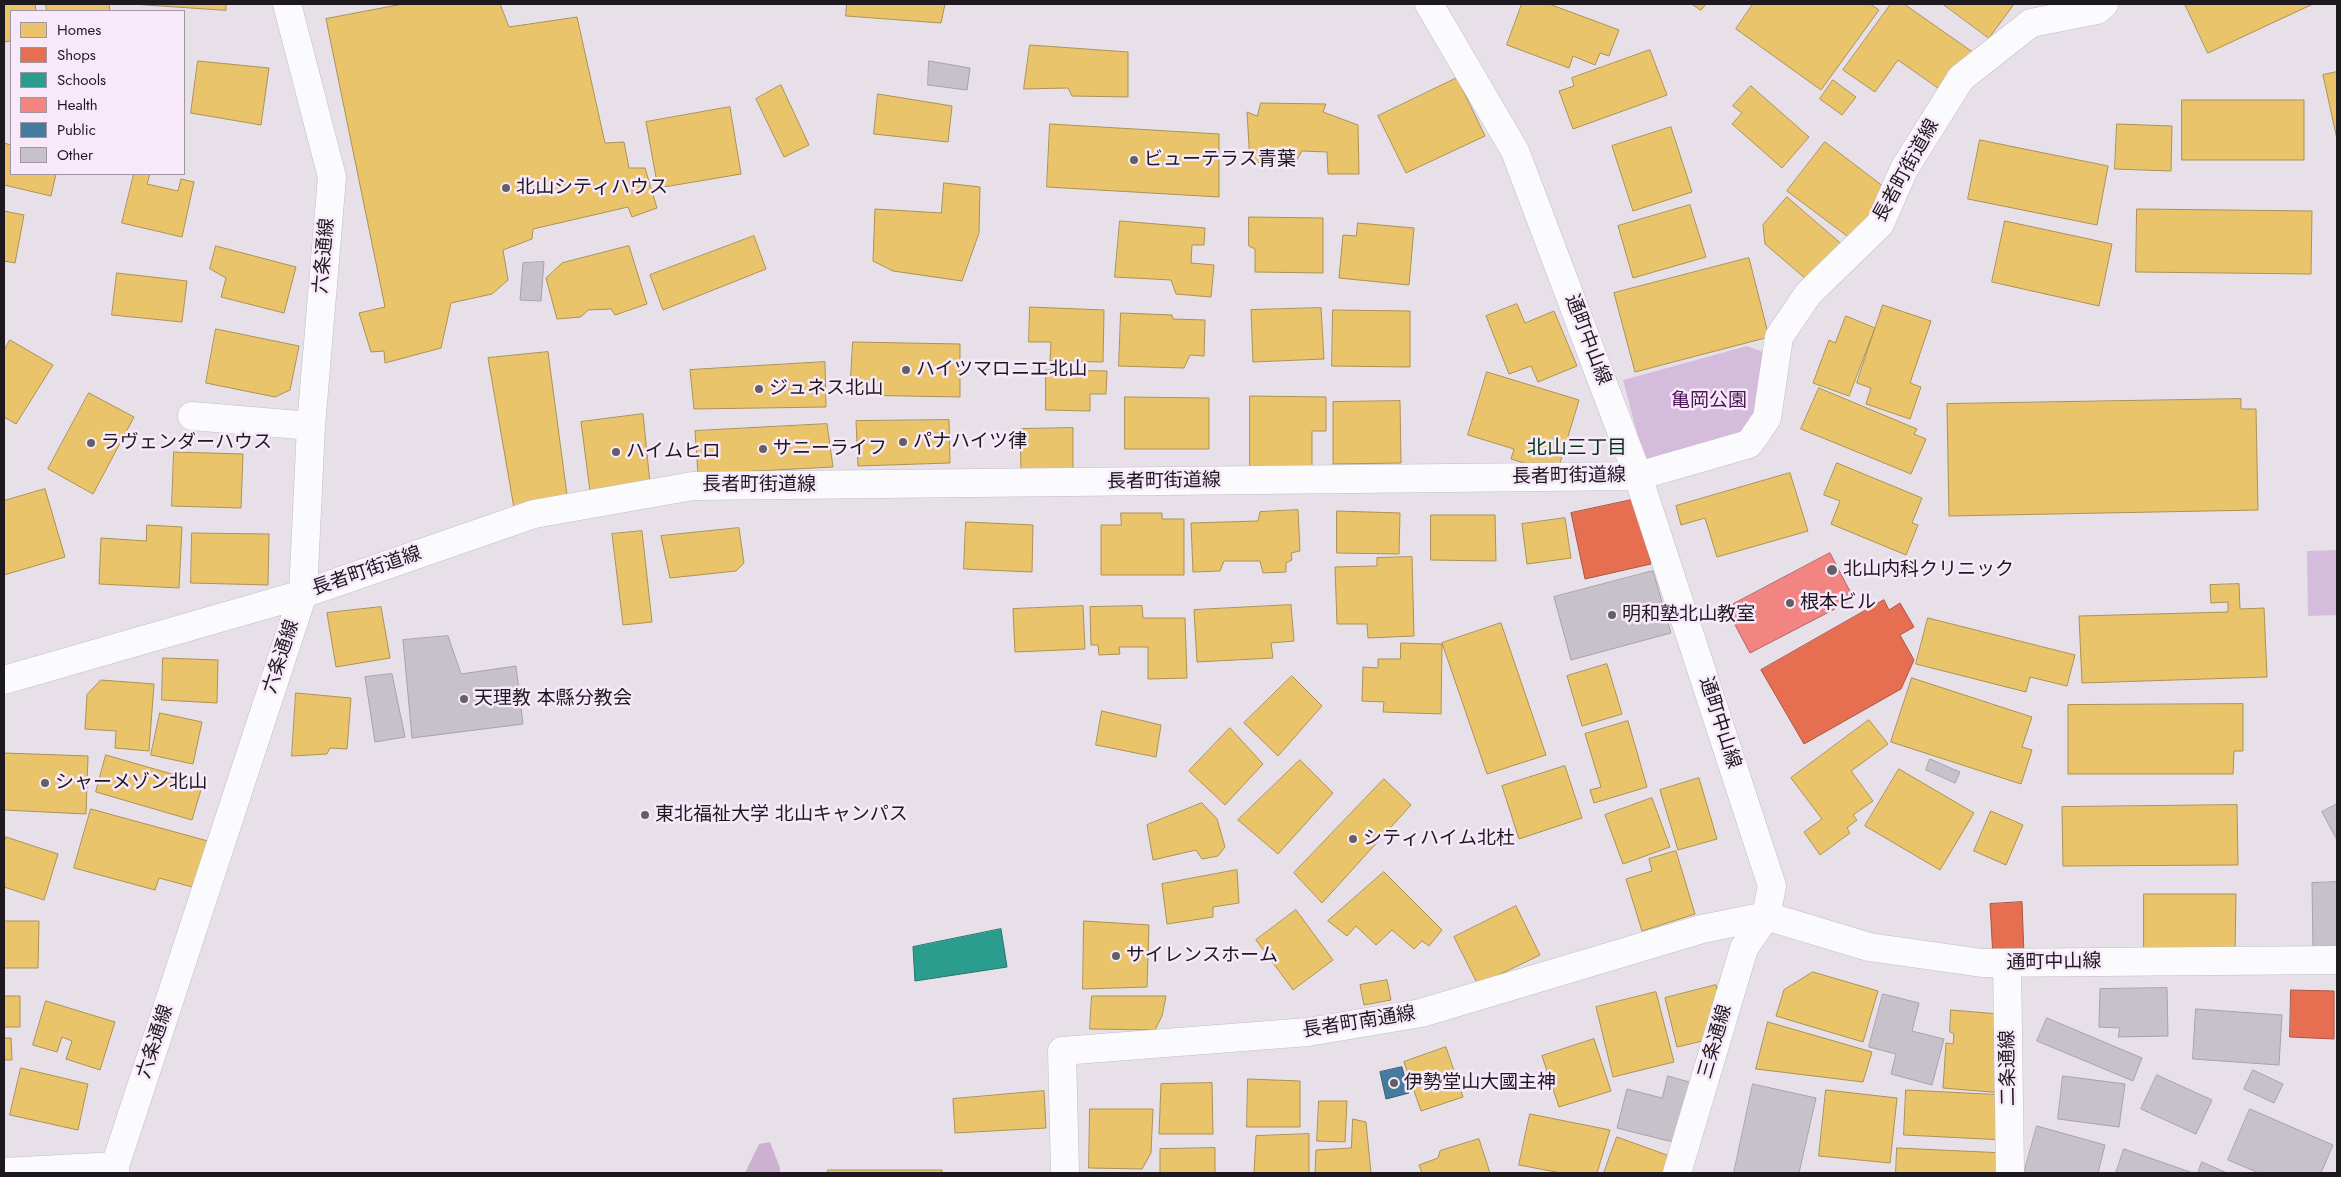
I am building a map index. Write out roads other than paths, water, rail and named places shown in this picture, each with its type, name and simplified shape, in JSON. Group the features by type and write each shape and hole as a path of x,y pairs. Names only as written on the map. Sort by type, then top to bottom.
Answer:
{"street":[{"name":"六条通線","path":"115,1170 303,594 311,426 332,177 287,4"},
{"name":"通町中山線","path":"1429,4 1515,152 1638,476 1772,886 1766,916 1869,947 1982,963 2337,960"},
{"name":"長者町街道線","path":"4,680 303,594 534,514 693,486 1638,476 1749,444 1767,418 1779,337 1808,294 1880,224 1904,169 1961,78 2030,23 2097,10 2104,4"},
{"path":"192,416 311,426"},
{"name":"長者町南通線","path":"1065,1173 1062,1051 1308,1032 1421,1013 1702,929 1766,916"},
{"name":"三条通線","path":"1677,1173 1744,948 1766,916"},
{"name":"二条通線","path":"2008,963 2010,1173"},
{"path":"4,1172 115,1170"}],"place":[{"name":"ビューテラス青葉","path":"1134,160"},
{"name":"北山シティハウス","path":"506,188"},
{"name":"ハイツマロニエ北山","path":"906,370"},
{"name":"ジュネス北山","path":"759,389"},
{"name":"パナハイツ律","path":"903,442"},
{"name":"ラヴェンダーハウス","path":"91,443"},
{"name":"サニーライフ","path":"763,449"},
{"name":"ハイムヒロ","path":"616,452"},
{"name":"北山内科クリニック","path":"1832,570"},
{"name":"根本ビル","path":"1790,603"},
{"name":"明和塾北山教室","path":"1612,615"},
{"name":"天理教 本縣分教会","path":"464,699"},
{"name":"シャーメゾン北山","path":"45,783"},
{"name":"東北福祉大学 北山キャンパス","path":"645,815"},
{"name":"シティハイム北杜","path":"1353,839"},
{"name":"サイレンスホーム","path":"1116,956"},
{"name":"伊勢堂山大國主神","path":"1394,1083"}],"district":[{"name":"北山三丁目","path":"1577,449"}],"park label":[{"name":"亀岡公園","path":"1709,401"}]}
